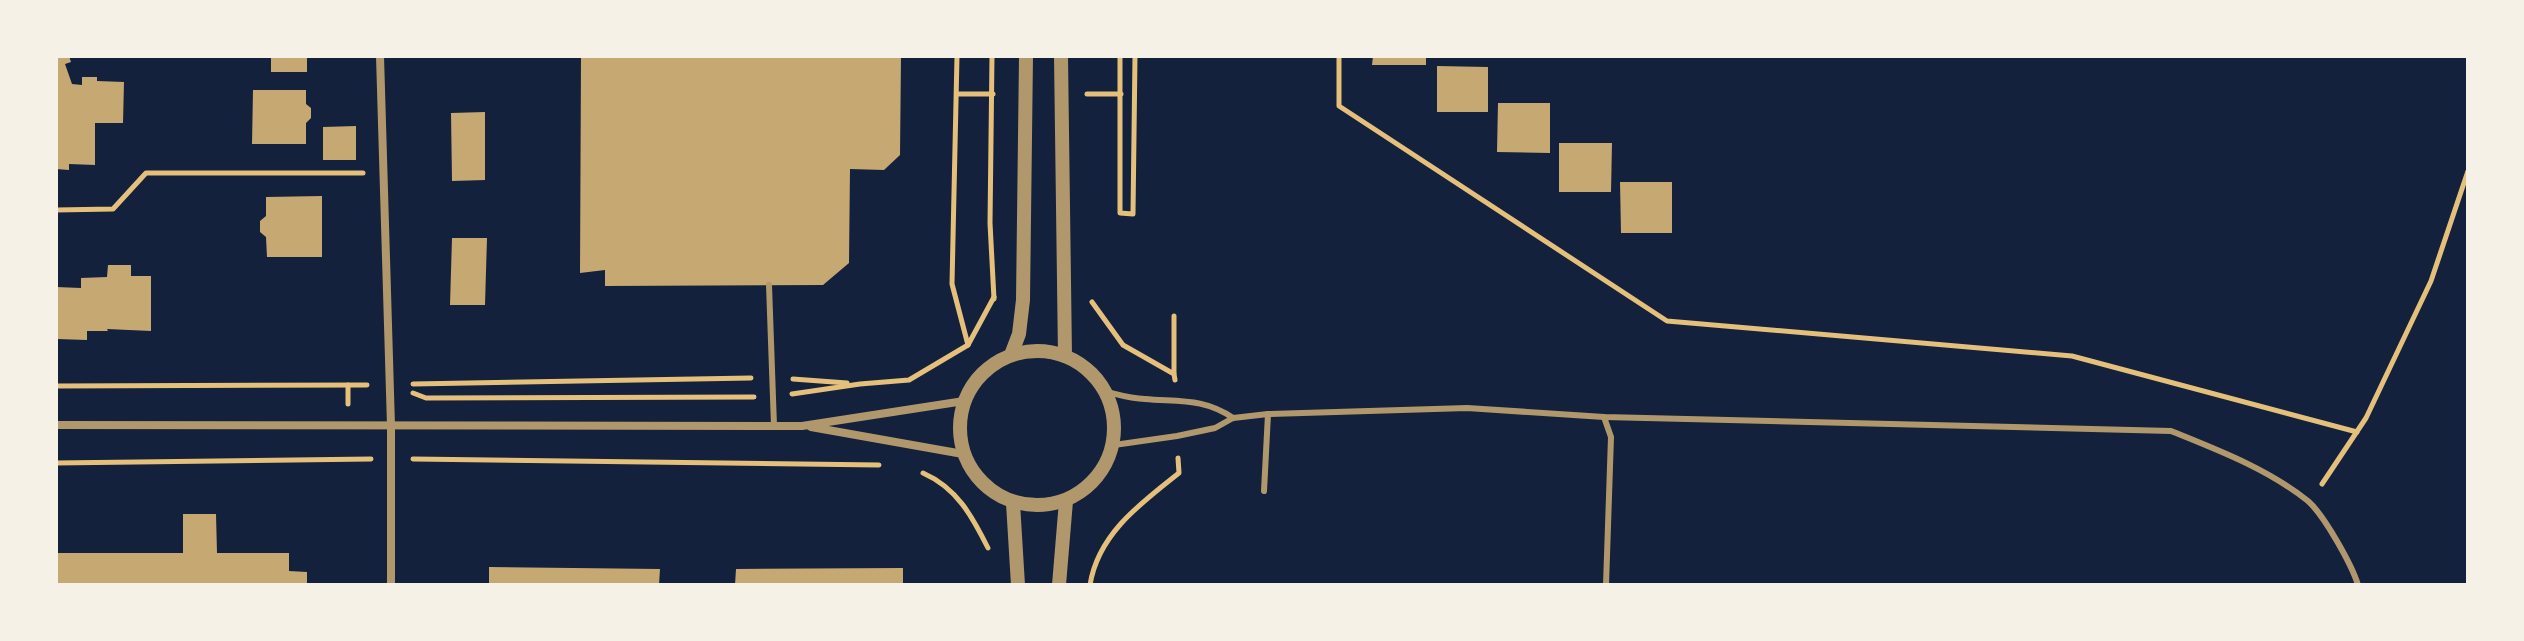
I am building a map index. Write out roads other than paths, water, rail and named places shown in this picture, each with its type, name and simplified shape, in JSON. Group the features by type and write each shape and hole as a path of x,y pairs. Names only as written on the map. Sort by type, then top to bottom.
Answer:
{"street":[{"path":"380,56 391,426 391,585"},
{"path":"1011,355 1019,334 1023,300 1026,56"},
{"path":"1061,56 1065,356"},
{"path":"1037,350 1065,356 1088,369 1107,392 1115,418 1114,445 1097,479 1066,501 1039,507 1013,503 982,484 963,454 959,427 964,401 982,372 1011,355 1037,350"},
{"path":"56,425 802,426 964,401"},
{"path":"802,426 963,454"},
{"path":"1059,585 1066,501"},
{"path":"1013,503 1018,585"}],"lane":[{"path":"769,285 774,426"},
{"path":"1107,392 1141,399 1216,406 1233,418"},
{"path":"1114,445 1215,428 1233,418 1268,414 1467,408 1604,417 2171,431 2245,462 2310,503 2353,566 2358,585"},
{"path":"1264,491 1268,414"},
{"path":"1604,417 1611,437 1606,585"}]}
